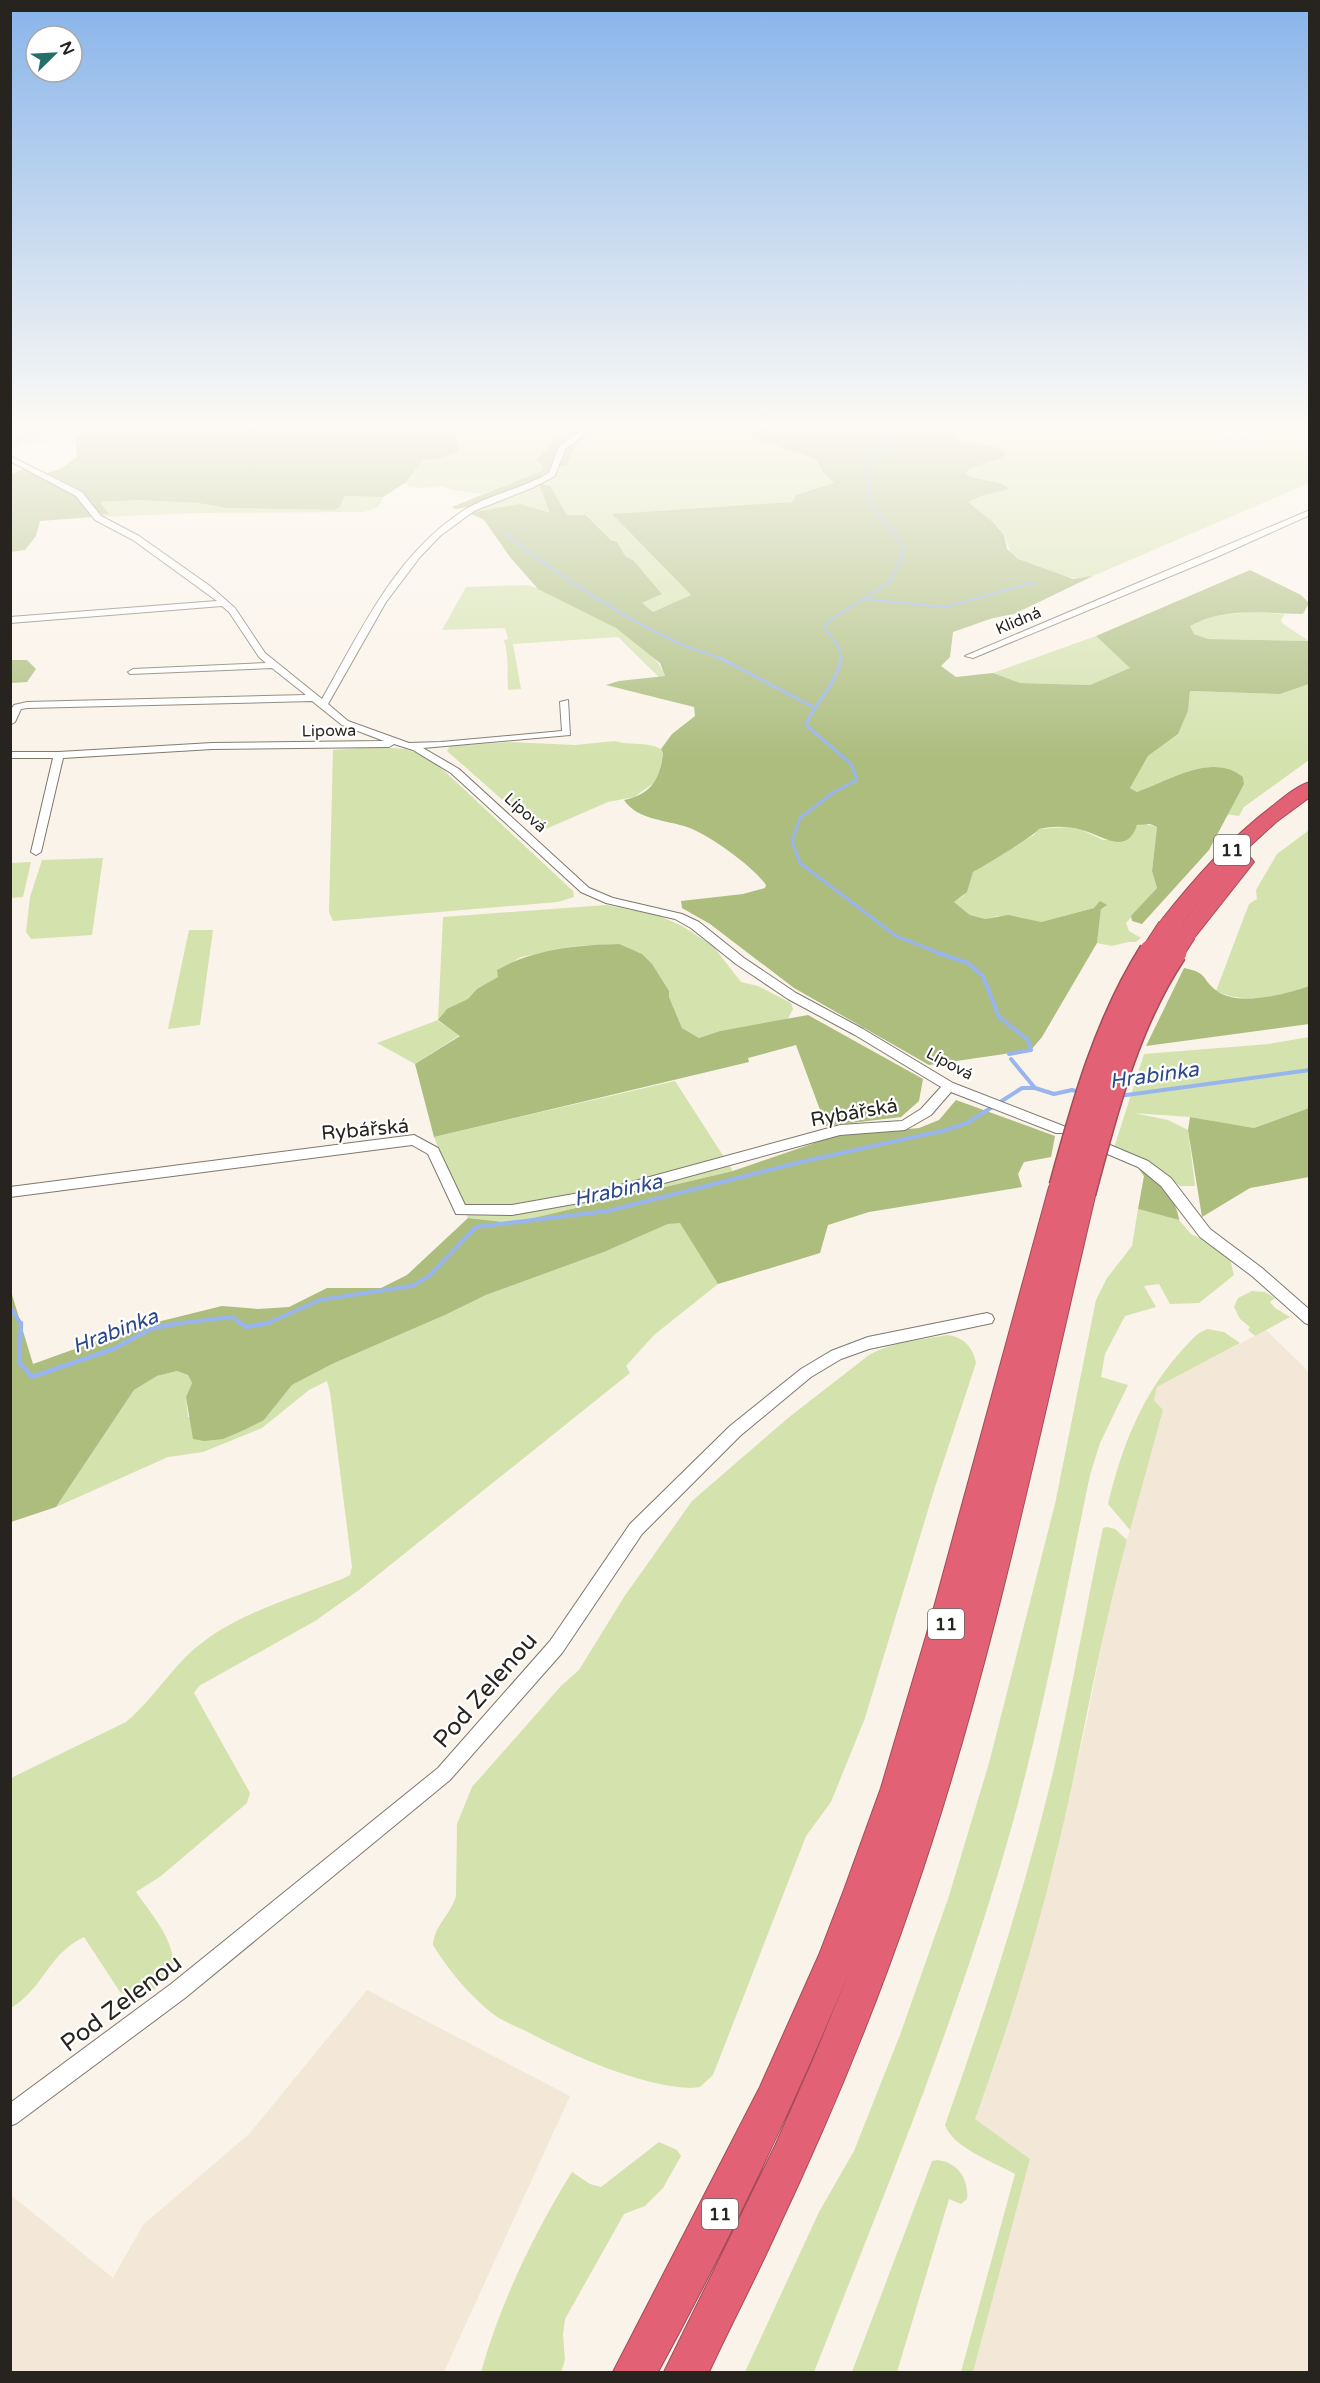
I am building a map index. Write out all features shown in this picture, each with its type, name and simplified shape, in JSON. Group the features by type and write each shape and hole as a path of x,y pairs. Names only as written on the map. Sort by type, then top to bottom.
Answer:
{"highway":[{"name":"11","path":"634,2373 690,2272 747,2161 824,1989 889,1817 1072,1189 1106,1107 1123,1055 1166,962 1177,930 1196,889 1227,855 1278,811 1310,788"},
{"name":"11","path":"1177,930 1238,868 1277,832 1310,806"},
{"name":"11","path":"690,2363 769,2203 828,2074 910,1855 975,1629 1072,1189"}],"street":[{"name":"Lípová","path":"138,538 226,603 262,655 345,723 371,734 417,748 455,771 585,890 610,901 678,916 695,925 740,961 792,996 859,1032 950,1086 1061,1130"},
{"path":"319,701 412,557 434,538"},
{"name":"Klidná","path":"970,656 1251,538"},
{"path":"10,620 226,603"},
{"path":"133,672 273,665"},
{"name":"Lipowa","path":"10,722 17,707 27,705 319,701"},
{"name":"Lipowa","path":"10,754 60,755 212,746 441,745 567,734 565,702"},
{"path":"36,852 60,755"},
{"name":"Rybářská","path":"10,1192 414,1140 433,1151 461,1210 512,1210 613,1192 840,1130 905,1125 926,1112 950,1086"},
{"path":"1110,1150 1143,1164 1166,1182 1204,1233 1257,1272 1310,1319"},
{"name":"Pod Zelenou","path":"10,2116 178,1991 444,1774 556,1647 636,1529 735,1431 806,1373 837,1355 868,1343 987,1319"}],"shaded area":[{"path":"1266,1330 1310,1373 1309,2372 973,2372 1030,2159 974,2119 995,2064 1054,1865 1088,1715 1110,1601 1163,1410 1154,1400 1157,1387"},
{"path":"367,1990 570,2096 444,2372 11,2372 11,2195 113,2278 143,2225 250,2133"}],"green space":[{"path":"11,538 34,538 25,550 11,552"},
{"path":"497,538 609,538 617,542 626,557 633,560 662,594 642,603 653,612 691,595 636,538 1005,538 1007,549 1018,559 1073,579 1093,576 1014,614 993,618 953,632 950,657 941,666 956,677 993,673 1020,683 1090,685 1130,668 1096,636 1250,570 1301,595 1309,603 1303,614 1245,612 1217,616 1190,626 1194,634 1208,639 1309,641 1309,684 1280,694 1190,691 1188,711 1178,734 1148,756 1130,788 1137,792 1190,771 1218,767 1231,770 1243,777 1244,784 1209,850 1142,924 1132,921 1131,916 1157,888 1152,871 1157,827 1150,824 1137,825 1133,834 1121,842 1071,828 1039,829 973,872 967,892 954,902 970,915 985,919 1008,915 1041,922 1094,908 1100,901 1107,905 1101,909 1097,943 1042,1037 1031,1050 929,1065 794,988 710,924 682,908 681,901 743,894 765,888 766,885 741,861 707,836 687,827 637,812 624,800 641,794 653,784 662,762 661,749 672,734 695,716 694,707 606,685 619,681 665,676 660,663 616,628 538,589"},
{"path":"609,538 636,538 691,595 653,612 642,603 662,594 633,560 626,557 617,542"},
{"path":"1006,538 1181,538 1093,576 1083,578 1050,573 1011,554"},
{"path":"528,585 562,599 626,635 658,663 665,676 659,677 618,637 513,644 521,689 508,690 504,640 508,639 505,628 442,630 466,587"},
{"path":"1258,612 1285,614 1281,620 1283,624 1309,641 1208,639 1194,634 1189,626 1214,617"},
{"path":"1096,636 1131,668 1090,685 1020,683 993,673"},
{"path":"11,660 27,660 36,669 27,682 11,683"},
{"path":"1309,684 1309,760 1244,807 1239,816 1226,814 1244,784 1243,777 1231,770 1218,767 1204,768 1176,776 1137,792 1130,788 1148,756 1178,734 1188,711 1190,691 1280,694"},
{"path":"615,741 650,745 661,749 663,753 658,780 634,797 608,802 539,832 447,751 450,746 509,742 575,745"},
{"path":"378,747 405,749 420,754 439,766 573,891 574,897 558,902 333,921 329,912 333,750"},
{"path":"1142,823 1157,827 1152,871 1157,888 1126,923 1129,931 1141,938 1136,942 1112,946 1097,943 1101,909 1094,908 1041,922 998,916 985,919 970,915 954,902 963,896 973,872 1034,835 1038,829 1069,827 1082,830 1103,840 1114,840"},
{"path":"1309,830 1309,986 1262,998 1238,998 1216,991 1249,904 1257,899 1256,890 1277,854"},
{"path":"103,858 92,935 31,939 26,932 30,897 42,860"},
{"path":"31,862 23,897 11,898 11,863"},
{"path":"606,905 657,915 682,926 713,946 741,982 758,986 791,1003 793,1009 787,1020 720,1031 699,1038 682,1028 669,997 619,944 576,946 521,957 514,961 466,1002 450,1009 442,1016 438,1021 460,1035 415,1064 377,1043 438,1020 443,917"},
{"path":"189,930 213,930 200,1025 168,1029"},
{"path":"619,944 642,954 652,964 669,991 669,997 682,1028 699,1038 720,1031 808,1015 923,1079 919,1101 901,1117 826,1126 796,1045 748,1058 749,1062 434,1137 415,1064 460,1036 438,1020 447,1009 468,999 477,989 498,977 497,970 526,957 556,949"},
{"path":"1184,968 1201,974 1217,991 1237,998 1250,999 1276,995 1309,986 1309,1024 1146,1046"},
{"path":"1309,1037 1309,1108 1254,1128 1190,1117 1134,1113 1168,1120 1188,1130 1195,1186 1180,1186 1153,1165 1114,1148 1144,1054 1269,1044"},
{"path":"675,1081 733,1171 512,1223 468,1218 434,1137"},
{"path":"956,1100 1055,1136 1051,1157 1024,1162 1018,1174 1022,1187 869,1212 828,1225 820,1253 718,1284 680,1223 668,1224 604,1252 486,1295 332,1364 292,1385 264,1420 223,1439 204,1441 193,1439 186,1397 192,1383 188,1375 177,1371 157,1376 134,1390 56,1507 11,1522 10,1288 33,1364 133,1328 222,1306 258,1309 289,1307 327,1288 381,1288 407,1275 468,1218 512,1223 733,1171 835,1136 919,1128 939,1120"},
{"path":"1309,1108 1309,1177 1250,1188 1202,1217 1188,1130 1190,1117 1254,1128"},
{"path":"1138,1168 1152,1177 1165,1190 1175,1205 1179,1220 1138,1209 1144,1176"},
{"path":"1138,1209 1179,1220 1191,1234 1206,1241 1230,1259 1234,1275 1199,1303 1170,1304 1159,1284 1144,1286 1156,1307 1125,1316 1105,1354 1101,1377 1128,1385 1100,1443 1090,1475 1048,1679 1024,1780 996,1880 955,2005 910,2128 814,2372 745,2372 819,2212 854,2151 900,2035 949,1896 989,1763 1055,1504 1096,1300 1107,1278 1132,1246"},
{"path":"680,1222 718,1284 654,1335 626,1366 630,1373 359,1590 315,1621 199,1686 194,1693 250,1793 247,1803 161,1876 136,1892 162,1930 172,1952 173,1963 164,1980 138,2001 120,1992 84,1937 62,1953 32,1991 11,2008 11,1778 126,1722 182,1660 218,1631 270,1606 342,1579 350,1575 352,1567 327,1381 309,1390 262,1428 203,1452 168,1457 56,1507 134,1390 157,1376 177,1371 188,1375 192,1383 186,1397 188,1417 264,1420 292,1385 332,1364 486,1295 604,1252 668,1224"},
{"path":"1252,1291 1265,1292 1275,1298 1270,1302 1290,1317 1255,1336 1248,1330 1250,1327 1240,1319 1234,1307 1238,1298"},
{"path":"1208,1329 1224,1332 1240,1343 1157,1387 1154,1400 1163,1410 1130,1530 1108,1504 1127,1441 1145,1403 1169,1366 1194,1337"},
{"path":"947,1335 967,1344 973,1352 976,1363 935,1487 865,1718 831,1802 806,1836 713,2075 700,2087 690,2088 650,2082 587,2060 497,2017 460,1982 433,1945 436,1932 456,1896 457,1824 472,1787 561,1686 579,1670 624,1597 692,1501 788,1418 869,1355 897,1344"},
{"path":"1103,1528 1115,1529 1127,1540 1116,1580 1064,1823 1018,1992 975,2119 1030,2159 973,2372 961,2372 1015,2174 956,2141 945,2125 991,1991 1044,1810 1062,1735"},
{"path":"659,2142 677,2150 681,2156 663,2188 645,2206 624,2214 565,2319 563,2335 565,2360 561,2372 481,2372 498,2320 519,2269 572,2172 590,2184 601,2187"},
{"path":"932,2161 951,2164 961,2173 966,2185 967,2199 961,2204 949,2199 897,2372 852,2372"}],"waterway":[{"path":"512,538 545,564 631,619 682,645 723,660"},
{"path":"841,659 839,647 824,628 828,621 890,582 905,548 897,538"},
{"path":"863,599 945,607 1035,582"},
{"path":"720,658 815,708"},
{"path":"815,708 831,685 841,659"},
{"path":"815,708 806,725 851,764 857,780 834,792 800,818 792,841 800,863 896,936 939,953"},
{"path":"935,952 968,963 983,976 999,1017 1028,1040 1031,1050 1009,1054"},
{"path":"1011,1059 1035,1088"},
{"name":"Hrabinka","path":"1119,1096 1310,1070"},
{"name":"Hrabinka","path":"268,1323 320,1300 412,1286 429,1276 476,1227 608,1211 801,1162 946,1130 967,1123 1022,1088 1035,1088"},
{"name":"Hrabinka","path":"1035,1088 1054,1094 1072,1090 1080,1092"},
{"name":"Hrabinka","path":"10,1307 21,1324"},
{"name":"Hrabinka","path":"180,1323 232,1317 242,1324"},
{"name":"Hrabinka","path":"21,1324 19,1362 32,1377 113,1349 153,1328 180,1323"},
{"name":"Hrabinka","path":"173,1324 180,1323"},
{"name":"Hrabinka","path":"240,1323 246,1327 268,1323"}]}
